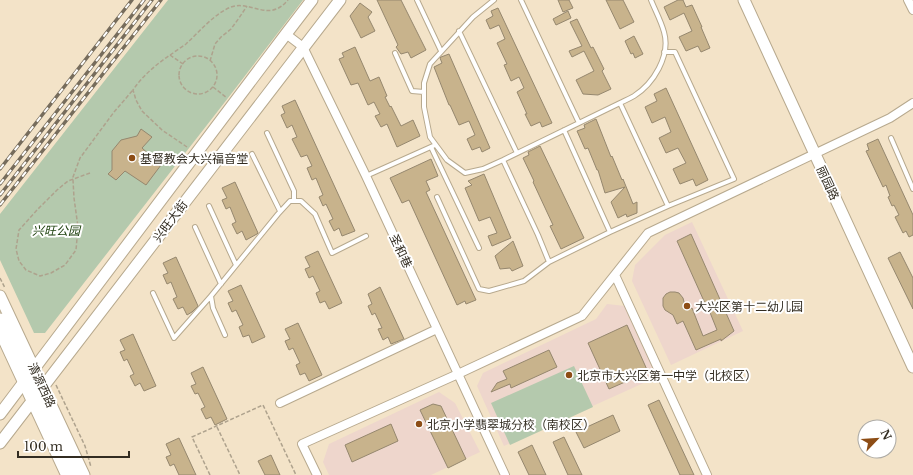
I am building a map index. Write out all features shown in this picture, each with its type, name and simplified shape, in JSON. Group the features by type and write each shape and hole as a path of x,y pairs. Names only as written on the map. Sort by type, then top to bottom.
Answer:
{"main road":[{"name":"兴旺大街","path":"0,414 312,0"},
{"name":"兴旺大街","path":"0,443 340,0"},
{"name":"丽园路","path":"744,0 913,367"},
{"name":"清源西路","path":"0,296 84,475"},
{"name":"清源西路","path":"0,319 33,399 73,475"}],"street":[{"path":"908,0 913,10"},
{"name":"圣和巷","path":"286,34 303,47 366,176 505,475"},
{"path":"317,475 302,444 582,316 648,233 890,118 913,103"},
{"path":"615,275 707,475"},
{"path":"280,403 437,329"},
{"name":"清源西路","path":"0,335 25,381"},
{"name":"清源西路","path":"33,399 65,475"}],"lane":[{"path":"417,0 441,51"},
{"path":"494,0 473,17 430,64 424,83 424,107 430,137 447,160 465,173 483,169 503,160 620,103 634,96 650,82 661,65 665,48 664,33 651,0"},
{"path":"521,0 579,123"},
{"path":"459,31 517,153"},
{"path":"437,196 478,289 489,291 524,281 549,262 610,232 734,179 675,52 664,52"},
{"path":"395,53 412,91 424,92"},
{"path":"620,103 668,206"},
{"path":"564,130 610,232"},
{"path":"267,133 294,191 294,201"},
{"path":"891,138 913,189"},
{"path":"366,176 435,145"},
{"path":"431,147 479,248"},
{"path":"252,154 280,211"},
{"path":"503,160 549,262"},
{"path":"153,293 174,338 290,201 301,201 315,214 332,253 366,236"},
{"path":"209,206 236,265"},
{"path":"195,227 221,284"},
{"path":"211,296 213,308 225,335"}],"path":[{"path":"90,173 74,180 68,181 38,209 19,230 16,249 19,261 26,270 40,276 51,273 65,265 76,250 78,228 74,198 74,180 73,177 80,158 114,112 152,68 185,44 218,15 231,7 241,4 269,11 279,8 288,0"},
{"path":"210,61 215,44 231,29 247,6"},
{"path":"170,55 183,64"},
{"path":"193,57 205,58 210,61 216,72 213,87 205,93 199,94 187,91 180,81 179,75 183,64 193,57"},
{"path":"213,87 228,98"},
{"path":"133,90 142,111 162,130 187,148"},
{"path":"210,475 192,437 263,406 296,475"},
{"path":"217,427 240,475"}],"shaded area":[{"name":"大兴区第十二幼儿园","path":"692,222 743,331 671,365 632,281 635,265 665,235"},
{"name":"北京市大兴区第一中学（北校区）","path":"607,304 625,306 657,377 504,446 477,386 483,373 596,319"},
{"name":"北京小学翡翠城分校（南校区）","path":"439,392 455,403 480,452 431,475 329,475 323,462 329,444"}],"green space":[{"name":"兴旺公园","path":"168,0 303,0 45,333 34,333 0,260 0,214"},
{"path":"574,366 593,407 510,445 491,403"}],"building":[{"path":"377,0 401,0 426,50 411,58 408,52 401,54 396,47 398,45"},
{"path":"558,0 569,0 573,8 563,12"},
{"path":"606,0 623,0 634,22 620,29"},
{"path":"678,0 683,0 686,7 692,5 710,48 701,52 698,46 686,51 679,37 692,31 684,13 670,20 664,7"},
{"path":"360,3 372,12 368,17 375,31 361,38 350,16"},
{"path":"498,8 552,123 542,127 540,122 531,126 525,114 527,114 517,92 524,88 519,77 511,81 504,65 507,64 497,43 505,39 499,25 490,29 486,20 493,16 491,11"},
{"path":"568,11 571,18 556,25 553,19"},
{"path":"577,19 591,48 593,47 604,69 602,71 611,89 598,95 583,94 576,80 594,71 584,51 572,57 569,51 582,46 570,22"},
{"path":"634,36 643,54 635,58 633,53 631,54 625,41"},
{"path":"355,47 370,81 379,77 387,96 385,97 401,126 413,120 420,136 397,147 387,124 381,127 375,116 380,114 374,102 368,105 358,83 351,85 339,59 344,57 342,53"},
{"path":"449,54 490,148 482,152 480,147 472,150 467,139 475,135 469,121 459,125 449,105 434,67 442,63 441,57"},
{"path":"666,88 708,180 696,186 693,179 680,184 673,169 686,163 678,148 666,153 659,138 671,132 665,117 652,123 645,107 657,101 654,94"},
{"path":"295,100 355,231 342,236 339,228 334,231 329,221 333,219 326,204 323,206 319,197 323,195 316,178 312,180 307,168 312,166 307,155 301,157 292,139 297,137 292,125 287,128 281,115 285,113 282,106"},
{"path":"596,119 611,157 612,156 622,180 623,179 633,204 637,202 637,213 627,217 626,214 618,218 611,202 625,187 605,193 598,170 588,148 585,149 577,131 585,128 584,125"},
{"name":"基督教会大兴福音堂","path":"141,129 152,137 142,148 161,165 146,185 125,171 116,180 108,174 112,170 112,151 121,140 137,136"},
{"path":"878,139 913,215 913,235 909,237 906,231 903,233 895,217 899,215 894,205 892,206 888,197 890,196 886,185 883,187 866,151 869,150 867,144"},
{"path":"540,146 584,238 561,249 550,226 553,225 523,158 529,155 528,152"},
{"path":"431,159 438,176 426,181 430,190 426,192 476,300 466,304 465,301 457,305 409,200 402,203 390,178"},
{"path":"484,174 511,238 492,246 488,236 497,233 490,217 479,221 465,188 472,185 468,181"},
{"path":"235,182 258,233 246,240 242,231 237,234 232,224 236,222 230,207 226,209 222,200 227,198 222,188"},
{"path":"691,234 734,331 721,341 721,339 696,350 683,321 677,324 673,315 665,310 663,306 663,298 666,294 670,292 679,293 683,298 686,310 692,308 703,336 717,330 677,241"},
{"path":"513,241 523,266 512,271 510,268 500,269 495,256"},
{"path":"318,251 342,303 329,309 325,301 320,303 316,293 320,291 313,276 309,278 305,269 310,267 305,257"},
{"path":"900,252 913,278 913,309 888,258"},
{"path":"176,257 198,306 187,315 183,307 178,309 173,299 177,297 171,282 167,284 163,275 168,273 163,263"},
{"path":"241,285 265,337 252,343 249,335 243,337 239,327 243,325 236,310 232,312 228,303 233,301 228,291"},
{"path":"380,287 404,339 391,344 388,337 383,340 378,329 382,328 375,313 372,315 368,306 372,304 368,294"},
{"path":"298,323 322,375 309,381 305,373 300,375 296,365 300,363 293,348 289,350 285,341 290,339 285,329"},
{"path":"627,325 648,372 609,389 588,343"},
{"path":"133,334 156,386 144,391 140,383 135,386 130,376 134,374 127,359 124,361 120,352 125,350 120,340"},
{"path":"549,350 557,367 511,388 510,384 491,392 497,383 507,379 503,371"},
{"path":"203,367 227,419 215,425 211,417 206,419 201,409 205,407 198,393 195,394 191,386 196,384 191,373"},
{"path":"659,400 694,475 680,475 648,405"},
{"path":"433,404 441,406 466,459 448,468 420,410"},
{"path":"613,415 620,431 584,448 576,432"},
{"path":"391,424 398,441 352,462 345,445"},
{"path":"564,437 582,475 568,475 553,442"},
{"path":"179,438 196,475 179,475 174,464 170,466 166,457 171,455 166,444"},
{"path":"532,445 546,475 529,475 518,452"},
{"path":"271,455 280,475 265,475 258,461"}],"railway":[{"path":"0,169 132,0"},
{"path":"0,184 144,0"},
{"path":"0,195 152,0"},
{"path":"0,205 161,0"}],"place":[{"name":"基督教会大兴福音堂","path":"132,158"},
{"name":"大兴区第十二幼儿园","path":"687,306"},
{"name":"北京市大兴区第一中学（北校区）","path":"569,375"},
{"name":"北京小学翡翠城分校（南校区）","path":"419,424"}]}
